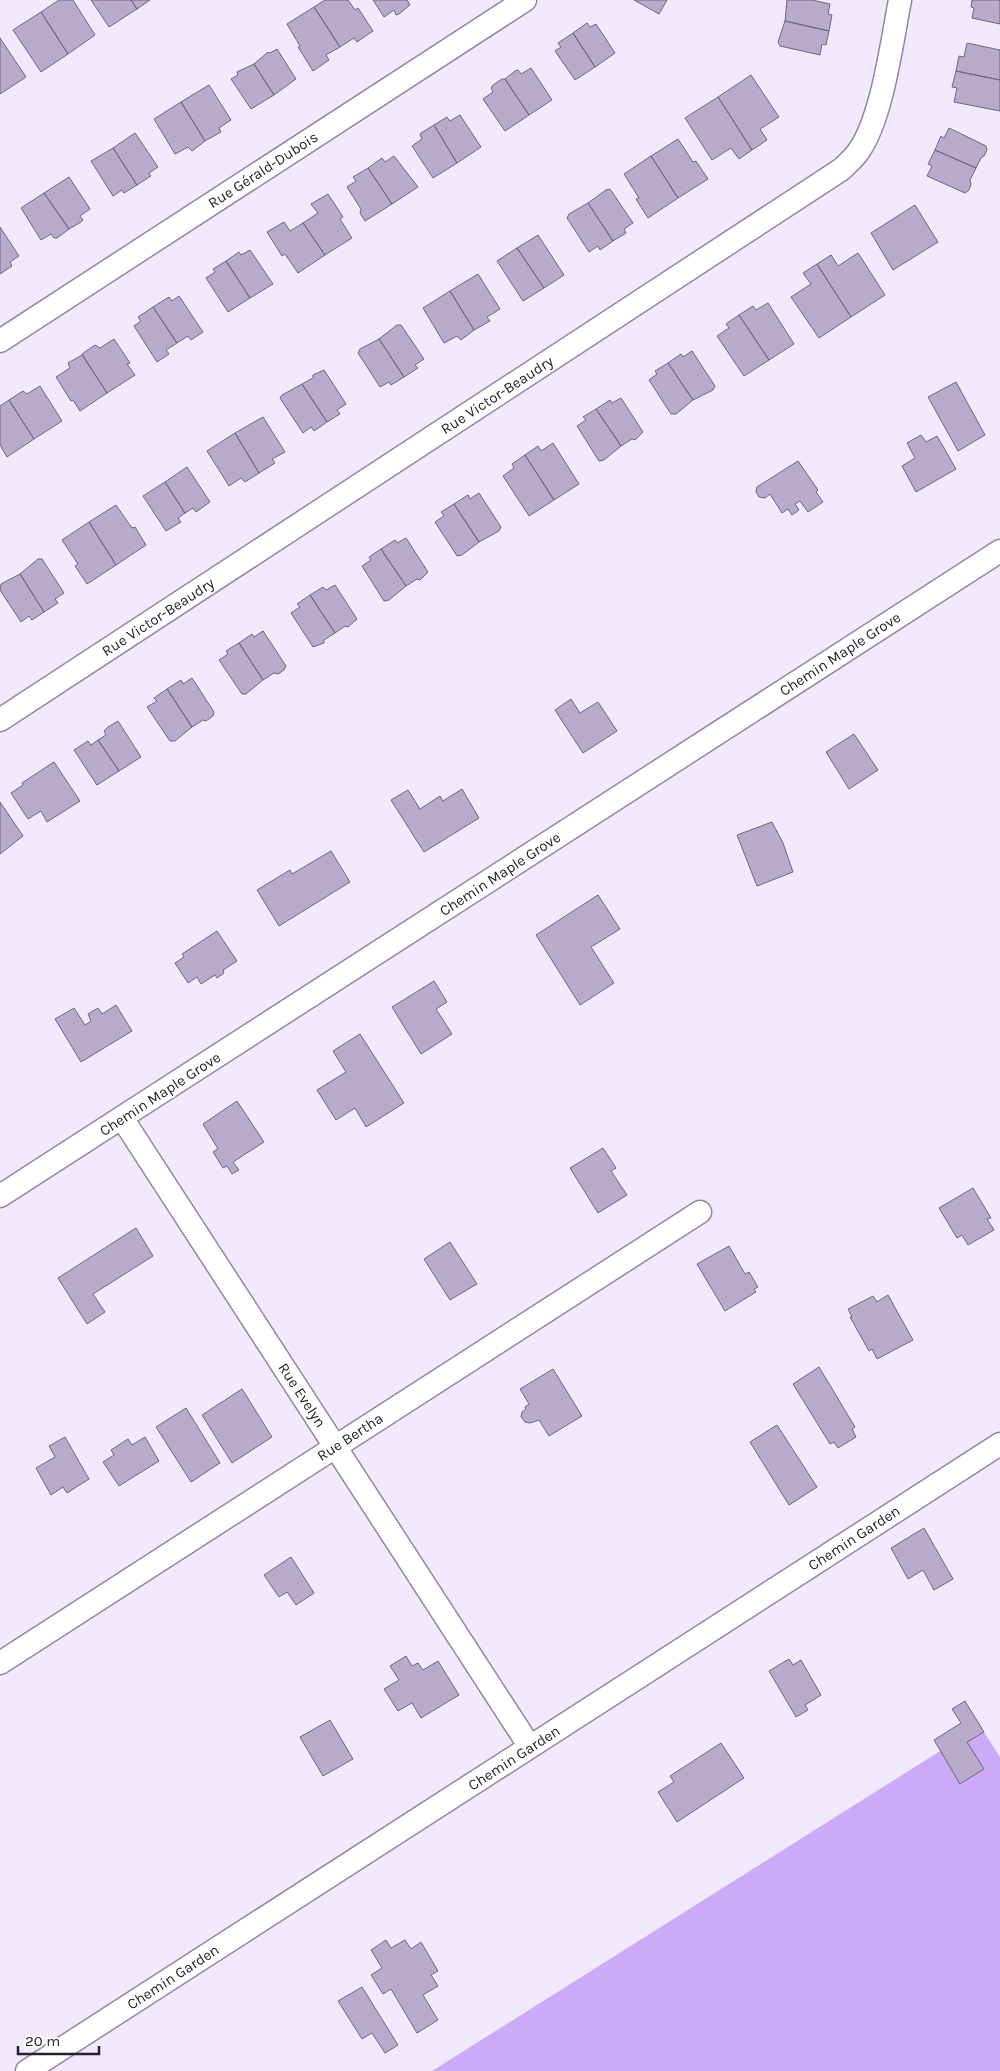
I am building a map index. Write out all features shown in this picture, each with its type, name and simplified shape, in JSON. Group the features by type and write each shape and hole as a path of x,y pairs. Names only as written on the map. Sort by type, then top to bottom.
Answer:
{"street":[{"name":"Rue Gérald-Dubois","path":"0,341 525,0"},
{"name":"Rue Victor-Beaudry","path":"0,720 842,168 859,152 870,131 878,108 900,0"},
{"name":"Chemin Maple Grove","path":"0,1196 1000,551"},
{"name":"Rue Evelyn","path":"122,1118 530,1747"},
{"name":"Rue Bertha","path":"0,1663 700,1212"},
{"name":"Chemin Garden","path":"27,2071 1000,1444"}],"shaded area":[{"path":"980,1726 1000,1757 1000,2071 432,2071"}],"building":[{"path":"59,0 73,0 95,35 68,54 41,12"},
{"path":"91,0 131,0 137,9 109,27"},
{"path":"131,0 150,0 137,9"},
{"path":"325,0 348,0 355,10 358,8 373,31 357,42 354,38 340,47 314,7"},
{"path":"373,0 407,0 410,5 399,14 396,15 394,10 384,17"},
{"path":"634,0 667,0 659,14"},
{"path":"787,0 812,0 830,4 828,14 832,15 829,31 785,21"},
{"path":"972,0 1000,0 1000,24 972,18 974,8 971,7"},
{"path":"314,7 340,47 326,55 329,60 313,71 298,47 300,46 287,24"},
{"path":"41,12 68,54 41,72 13,30"},
{"path":"785,21 829,31 826,45 822,44 820,55 780,46 778,42"},
{"path":"587,23 590,27 596,24 615,53 595,67 573,33"},
{"path":"573,33 595,67 575,80 555,51 561,47 558,43"},
{"path":"0,38 26,77 0,94"},
{"path":"967,43 1000,50 1000,80 956,71 959,56 964,57"},
{"path":"277,49 296,79 274,95 254,64 268,52 270,53"},
{"path":"254,64 274,95 251,109 231,79 238,75 237,72"},
{"path":"531,68 552,100 529,115 505,79 515,71 518,70 521,74"},
{"path":"956,71 1000,80 1000,111 954,102 957,88 952,87"},
{"path":"751,75 779,117 760,129 767,140 752,150 718,97"},
{"path":"505,79 529,115 505,131 483,99 493,92 491,88 493,85"},
{"path":"209,85 231,120 219,128 221,132 205,141 181,102"},
{"path":"718,97 752,150 739,159 731,148 712,160 685,118"},
{"path":"181,102 205,141 192,151 188,147 175,154 154,119"},
{"path":"460,115 481,147 457,163 434,125 447,117 450,121"},
{"path":"434,125 457,163 433,178 412,146 422,139 421,133"},
{"path":"949,128 986,146 987,150 976,168 935,150 941,136 944,138"},
{"path":"135,133 158,167 149,173 151,176 137,185 113,148"},
{"path":"678,139 693,162 696,161 708,179 678,198 651,156"},
{"path":"113,148 137,185 124,193 122,190 113,196 91,161"},
{"path":"935,150 976,168 970,180 969,190 965,193 927,176 932,166 928,164"},
{"path":"394,156 418,187 392,204 368,168 382,158 385,162"},
{"path":"651,156 678,198 648,218 636,199 639,198 624,174"},
{"path":"368,168 392,204 365,221 360,213 361,209 347,187 356,181 353,177"},
{"path":"69,177 90,209 80,216 83,220 81,222 69,229 44,193"},
{"path":"610,189 633,223 624,229 626,233 613,241 588,203"},
{"path":"44,193 69,229 57,238 54,238 51,234 41,240 21,208"},
{"path":"328,194 343,217 340,219 352,238 325,255 303,223 318,213 311,204"},
{"path":"588,203 613,241 600,250 598,246 589,252 567,218 569,214"},
{"path":"915,205 938,242 893,270 871,233"},
{"path":"284,222 290,231 303,223 325,255 298,273 285,254 282,256 267,232"},
{"path":"0,227 19,256 10,262 12,266 0,274"},
{"path":"538,235 564,275 544,288 517,248"},
{"path":"517,248 544,288 523,301 497,261"},
{"path":"250,250 273,284 250,298 226,261 239,252 241,255"},
{"path":"858,253 885,295 851,317 817,264 831,255 838,266"},
{"path":"226,261 250,298 228,312 206,278 215,272 213,269"},
{"path":"817,264 851,317 819,338 791,297 811,284 803,273"},
{"path":"478,274 500,309 487,317 490,321 474,330 450,291"},
{"path":"450,291 474,330 461,340 457,336 444,343 423,308"},
{"path":"179,296 203,332 191,340 188,336 177,343 153,307 169,297 172,301"},
{"path":"768,303 794,344 769,360 739,315 753,306 756,310"},
{"path":"153,307 177,343 166,350 169,354 157,362 134,326 141,321 138,317"},
{"path":"739,315 769,360 744,376 717,336 729,328 726,324"},
{"path":"397,325 401,325 424,359 415,365 418,368 404,377 379,339"},
{"path":"114,339 130,363 127,364 135,375 107,393 82,354 95,345 100,348"},
{"path":"379,339 404,377 391,385 389,382 380,387 358,353 360,349"},
{"path":"692,351 715,386 713,390 693,400 668,363 681,354 683,357"},
{"path":"82,355 107,393 80,411 73,400 71,401 56,377 70,368 68,363"},
{"path":"668,363 693,400 676,414 671,414 649,380 657,374 655,371"},
{"path":"324,370 346,404 337,410 340,414 327,422 302,384 313,378 313,375"},
{"path":"956,382 985,435 958,451 928,397"},
{"path":"302,384 327,422 314,431 311,427 303,433 280,398"},
{"path":"40,386 62,421 34,439 9,400 23,391 27,394"},
{"path":"621,398 643,432 635,440 632,439 621,446 596,409 610,400 612,403"},
{"path":"9,400 34,439 7,457 0,445 0,406"},
{"path":"596,409 621,446 604,460 599,461 577,426 586,420 583,417"},
{"path":"263,417 285,452 272,459 275,463 259,473 235,433"},
{"path":"235,433 259,473 245,482 241,478 229,486 207,451"},
{"path":"921,435 926,442 937,436 956,469 916,492 902,466 915,458 907,443"},
{"path":"553,443 579,484 554,500 525,455 538,446 541,451"},
{"path":"525,455 554,500 529,516 503,476 514,468 512,464"},
{"path":"798,461 818,490 816,492 823,502 808,512 800,501 795,504 799,510 792,515 788,509 782,513 770,494 765,498 759,497 756,492 757,487"},
{"path":"187,467 210,502 196,512 193,508 185,513 165,482"},
{"path":"165,482 185,513 178,518 181,522 166,531 143,496"},
{"path":"479,493 501,527 499,531 479,542 454,504 468,495 470,499"},
{"path":"454,504 479,542 462,555 457,556 435,522 444,516 441,512"},
{"path":"116,505 132,528 135,527 146,545 116,565 89,522"},
{"path":"89,522 116,565 87,584 75,566 78,564 62,540"},
{"path":"406,538 428,572 420,580 417,579 406,586 381,549 395,540 397,543"},
{"path":"381,549 406,586 389,600 384,601 362,566 371,560 369,557"},
{"path":"38,559 42,559 64,593 55,599 58,603 44,612 20,574"},
{"path":"20,574 44,612 32,620 29,616 21,622 0,590 1,584"},
{"path":"335,585 357,619 348,627 345,626 335,633 310,595 323,587 326,590"},
{"path":"310,595 335,633 324,640 324,643 313,647 291,613 300,607 297,604"},
{"path":"263,631 286,666 278,674 274,673 263,680 239,643 252,634 254,637"},
{"path":"239,643 263,680 246,694 242,694 219,660 228,654 226,651"},
{"path":"192,678 214,712 213,716 206,721 203,720 192,727 167,689 181,680 183,684"},
{"path":"167,689 192,727 175,741 170,741 147,707 157,701 154,698"},
{"path":"571,699 580,713 598,702 617,731 583,753 555,710"},
{"path":"118,721 141,757 119,771 98,740 106,735 104,731 108,727"},
{"path":"854,734 878,770 849,789 826,752"},
{"path":"98,740 119,771 97,785 74,750 88,741 91,745"},
{"path":"54,762 80,801 47,822 41,811 28,819 11,793 23,785 22,783"},
{"path":"462,789 479,818 424,852 391,800 408,790 420,809 440,796 443,801"},
{"path":"0,802 23,836 0,854"},
{"path":"772,822 783,843 793,872 757,886 737,835"},
{"path":"331,851 350,882 279,926 257,890 290,870 292,874"},
{"path":"598,895 620,929 591,947 614,983 580,1005 536,935"},
{"path":"217,931 237,961 223,970 224,973 217,978 215,975 201,984 197,977 188,983 175,963 184,957 182,954"},
{"path":"434,981 447,1002 436,1009 452,1034 421,1054 392,1007"},
{"path":"116,1005 132,1031 81,1062 55,1019 74,1008 85,1025 91,1021 88,1014 98,1008 102,1014"},
{"path":"360,1034 404,1103 366,1127 355,1108 336,1120 317,1090 346,1072 333,1051"},
{"path":"237,1101 264,1142 233,1162 239,1170 232,1174 227,1166 223,1168 213,1152 218,1149 203,1124"},
{"path":"603,1148 616,1168 611,1171 627,1195 598,1213 570,1168"},
{"path":"973,1188 991,1218 987,1219 994,1230 968,1245 962,1235 957,1238 939,1208"},
{"path":"136,1228 153,1256 93,1294 105,1312 87,1324 58,1278"},
{"path":"450,1242 477,1284 450,1300 424,1259"},
{"path":"729,1246 745,1274 749,1272 758,1287 754,1289 756,1292 725,1311 697,1264"},
{"path":"888,1295 913,1340 877,1359 872,1349 869,1351 850,1317 852,1317 848,1309 873,1296 877,1302"},
{"path":"819,1367 855,1427 852,1429 856,1437 838,1448 834,1442 830,1444 793,1384"},
{"path":"553,1369 582,1416 549,1436 539,1420 530,1423 525,1422 521,1417 522,1412 526,1409 525,1407 529,1404 520,1389"},
{"path":"242,1389 272,1437 232,1463 202,1415"},
{"path":"186,1408 220,1463 191,1482 156,1427"},
{"path":"777,1425 817,1487 789,1505 750,1442"},
{"path":"65,1437 89,1479 67,1493 63,1487 51,1495 36,1468 55,1457 49,1446"},
{"path":"145,1437 159,1461 119,1486 103,1462 114,1455 111,1450 128,1439 132,1445"},
{"path":"924,1528 953,1579 934,1590 923,1570 908,1579 891,1548"},
{"path":"291,1557 314,1593 296,1605 287,1592 279,1597 264,1575"},
{"path":"406,1656 412,1666 418,1663 423,1670 438,1661 459,1695 421,1718 412,1703 398,1711 384,1689 399,1680 390,1666"},
{"path":"789,1659 793,1665 801,1660 821,1695 805,1705 808,1710 796,1717 769,1671"},
{"path":"965,1701 984,1732 967,1742 984,1769 960,1784 934,1740 961,1723 952,1709"},
{"path":"330,1720 353,1759 323,1776 300,1737"},
{"path":"721,1743 744,1778 677,1822 658,1792 674,1782 670,1776"},
{"path":"386,1940 391,1948 405,1940 411,1949 421,1942 438,1971 431,1975 438,1986 423,1995 438,2020 417,2033 391,1989 383,1994 371,1975 382,1968 371,1950"},
{"path":"362,1987 398,2045 385,2053 372,2033 362,2039 338,2001"}]}
